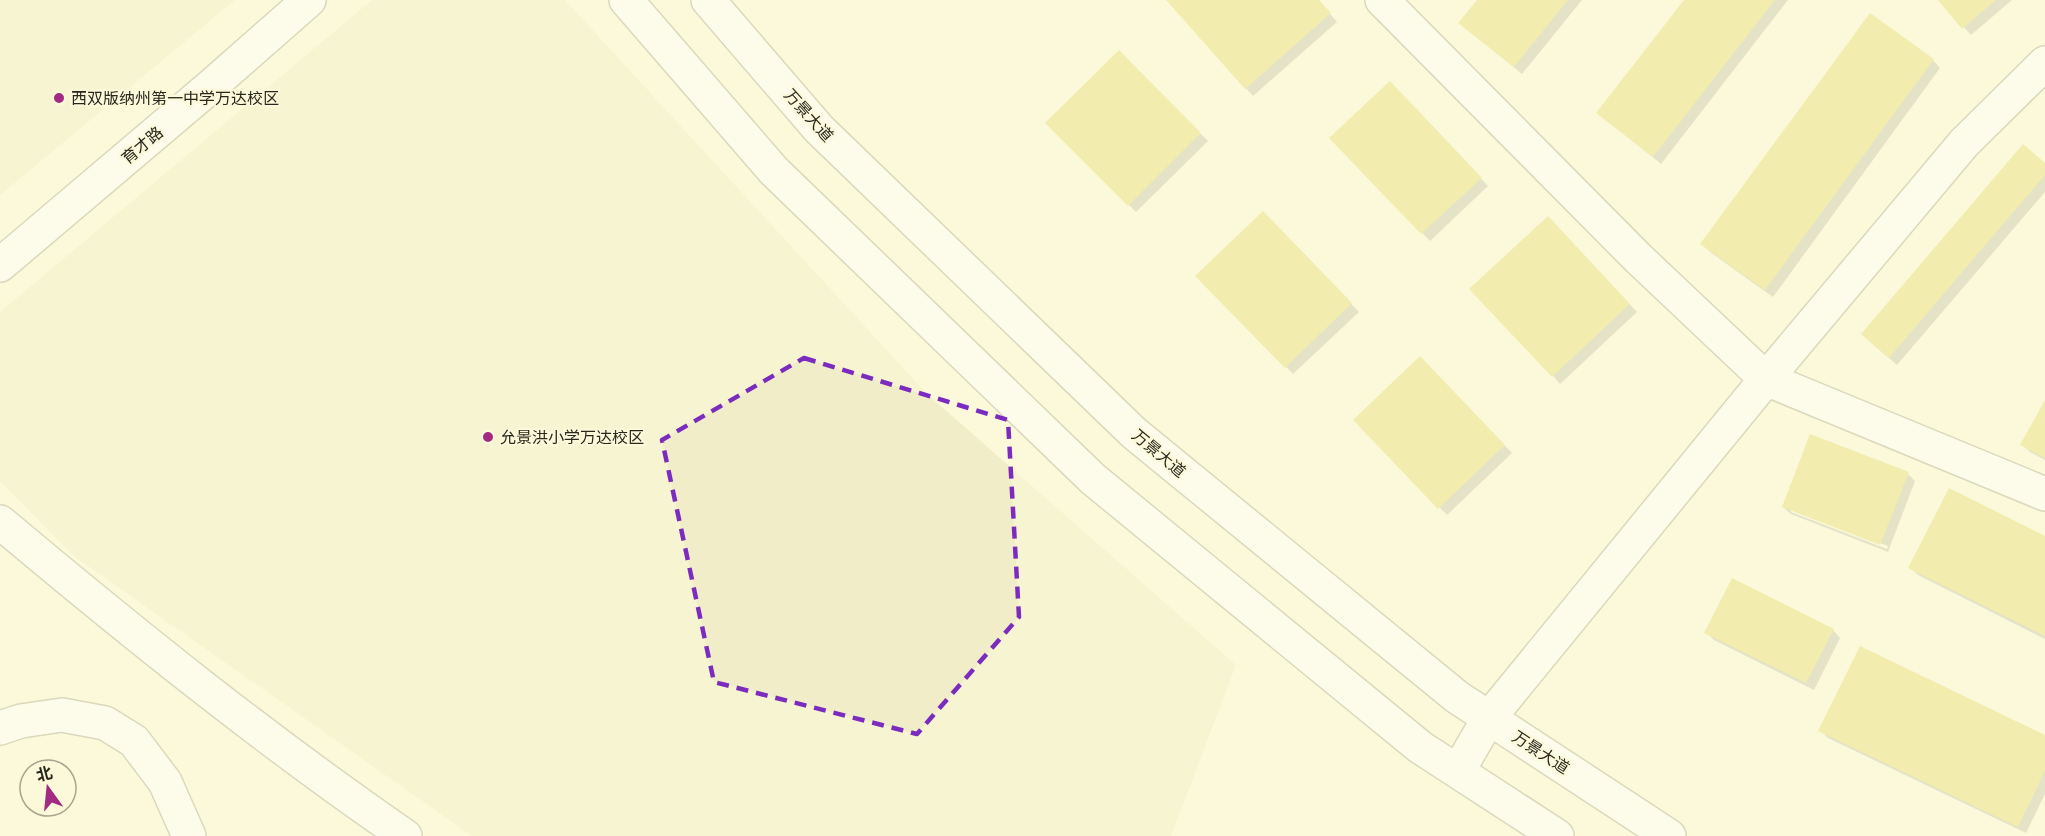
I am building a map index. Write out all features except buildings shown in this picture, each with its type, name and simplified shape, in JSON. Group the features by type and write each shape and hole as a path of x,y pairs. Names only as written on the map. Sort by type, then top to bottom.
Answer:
{"main road":[{"name":"育才路","path":"0,265 309,0"},
{"path":"626,0 774,171 1093,479 1420,747 1557,836"},
{"name":"万景大道","path":"708,0 819,129 1134,434 1457,697 1670,836"},
{"path":"1382,0 1640,259 1766,379 2045,494"},
{"path":"1458,771 1489,718 1766,379 1964,143 2045,63"},
{"path":"0,522 236,714 405,836"},
{"path":"0,728 21,721 62,715 105,723 135,741 165,782 189,836"}],"highlighted area":[{"path":"804,358 1008,420 1019,617 917,734 714,682 662,440"}],"shaded area":[{"name":"西双版纳州第一中学万达校区","path":"0,0 235,0 0,195"},
{"name":"允景洪小学万达校区","path":"372,0 565,0 926,393 1236,665 1171,836 472,836 75,557 0,481 0,312"}],"place":[{"name":"西双版纳州第一中学万达校区","path":"59,98"},
{"name":"允景洪小学万达校区","path":"488,437"}]}
